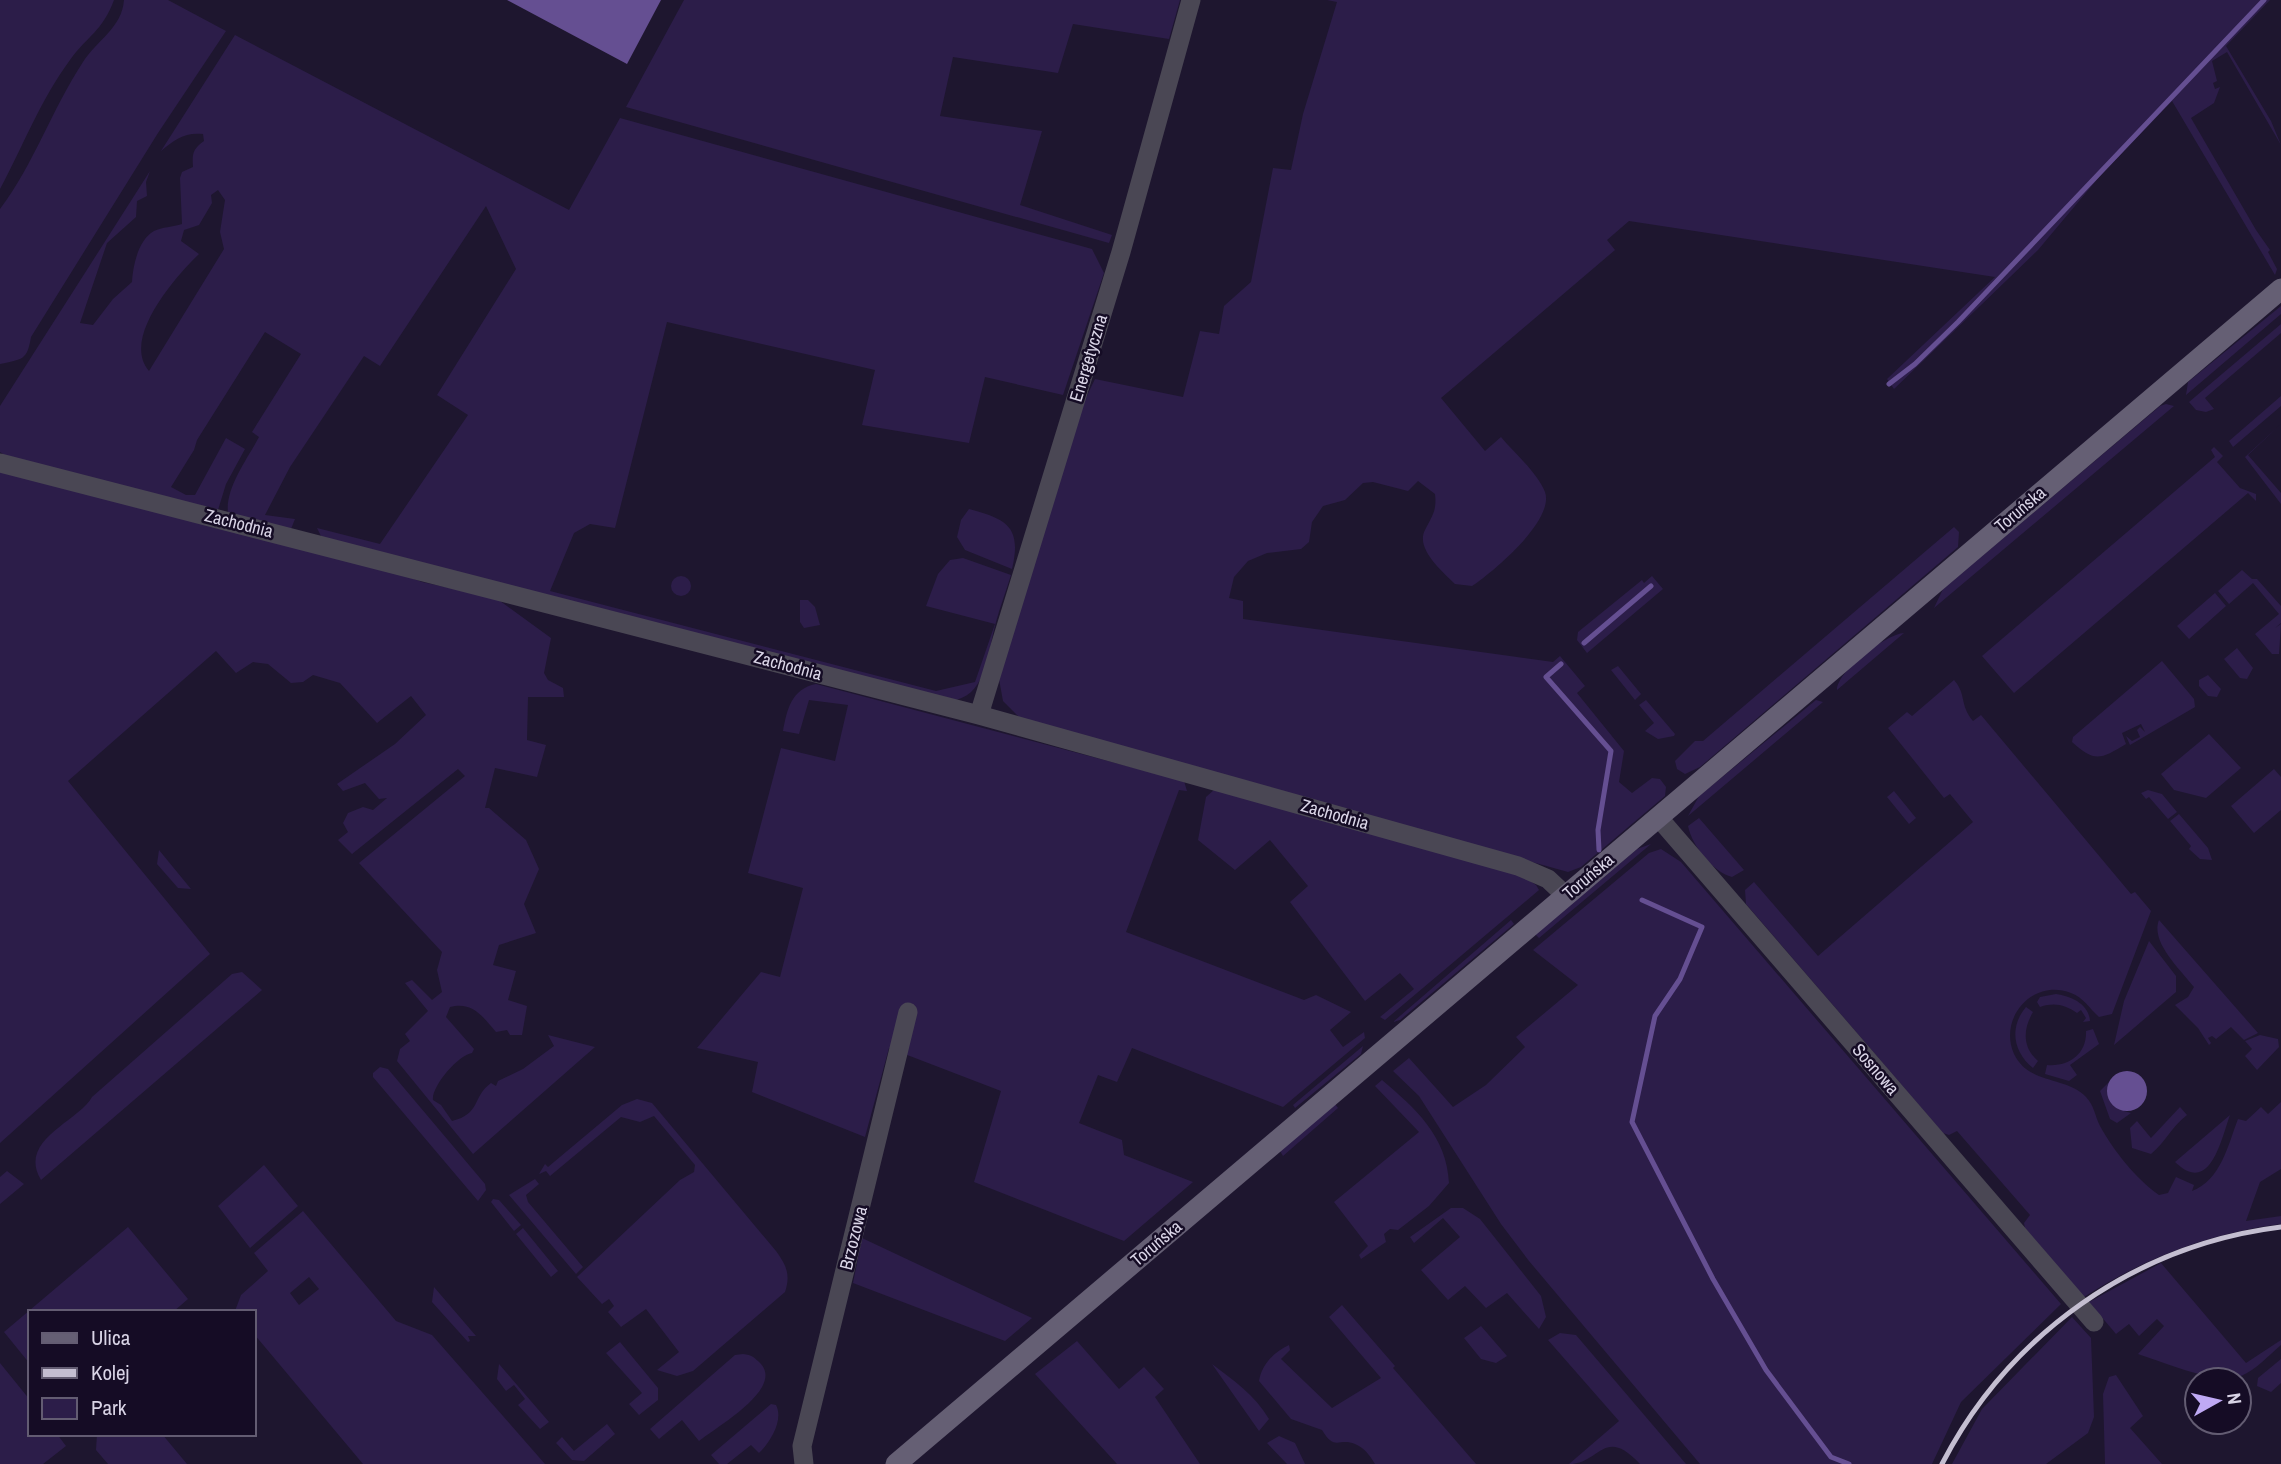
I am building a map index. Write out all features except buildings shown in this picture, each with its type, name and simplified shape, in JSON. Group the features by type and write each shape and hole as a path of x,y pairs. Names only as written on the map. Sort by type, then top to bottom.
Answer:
{"street":[{"name":"Energetyczna","path":"979,715 1121,252 1191,0"},
{"name":"Toruńska","path":"896,1464 2281,289"},
{"name":"Zachodnia","path":"0,463 979,715 1518,866 1548,878 1565,895"},
{"name":"Sosnowa","path":"1658,817 2094,1322"},
{"name":"Brzozowa","path":"804,1464 802,1446 908,1012"}],"green space":[{"path":"0,0 114,0 105,19 70,60 50,91 0,189"},
{"path":"124,0 168,0 226,31 158,133 31,337 28,351 18,360 0,364 0,209 23,174 83,62 119,18"},
{"path":"684,0 1180,0 1169,39 1073,24 1058,73 953,57 940,116 1042,131 1020,205 1112,235 1109,243 626,107"},
{"path":"1327,0 2270,0 2226,46 2271,121 2281,145 2227,52 2212,61 2217,81 2213,83 2215,89 2220,87 2214,103 2191,118 2270,250 2268,252 2277,269 2275,275 2172,101 2100,176 2038,250 1894,389 1887,379 1995,277 1629,221 1607,240 1615,250 1441,398 1485,451 1501,437 1531,470 1545,492 1546,504 1541,517 1507,557 1472,586 1455,584 1432,560 1424,545 1425,530 1435,509 1435,494 1418,481 1408,491 1373,482 1363,483 1345,500 1323,506 1312,522 1309,542 1301,549 1267,553 1248,561 1234,577 1229,598 1243,601 1243,619 1553,662 1560,656 1585,686 1577,693 1624,751 1619,782 1632,793 1652,778 1660,779 1666,787 1665,796 1581,867 1568,872 1020,718 1003,701 999,679 1080,410 1095,379 1183,397 1200,331 1219,334 1224,306 1251,282 1273,168 1291,170 1303,114 1337,2"},
{"path":"235,35 569,210 620,118 1092,249 1104,273 1063,395 985,377 969,443 862,425 875,370 667,322 615,528 590,524 574,533 550,591 936,691 975,682 995,624 926,606 938,574 950,560 963,558 1011,575 981,679 967,695 956,700 322,538 317,528 380,544 468,415 437,395 516,269 486,206 380,366 364,356 290,467 265,515 295,519 291,529 228,513 234,484 259,437 252,432 301,354 265,332 197,440 194,450 171,487 186,495 195,495 226,438 245,449 226,484 218,510 8,457 0,452 0,406 150,171 146,182 147,196 137,201 136,217 107,243 80,323 93,325 113,299 132,282 137,254 149,235 157,230 182,224 180,178 182,172 193,167 194,152 204,141 203,134 180,137 161,151","holes":["218,190 225,200 220,232 224,249 149,371 142,358 146,326 165,293 199,254 181,241 184,230 199,225 212,203 211,195"]},
{"path":"2281,306 2281,314 2186,395 2188,382"},
{"path":"2281,324 2281,333 2205,398 2214,409 2206,412 2196,410 2189,402"},
{"path":"2281,396 2281,406 2233,447 2229,441"},
{"path":"2160,406 2174,406 1934,608 1943,589"},
{"path":"2281,424 2248,455 2281,493 2281,504 2245,457"},
{"path":"2214,447 2223,456 2217,462 2240,488 2256,494 2256,501 2248,493 2014,693 1982,656 2215,457 2211,450"},
{"path":"0,469 383,567 422,582 496,598 551,638 544,673 548,680 563,688 564,697 528,697 527,740 546,745 537,777 495,768 485,808 489,808 526,840 539,869 524,904 536,933 499,945 493,965 516,971 508,1000 527,1006 522,1035 510,1035 507,1030 496,1032 471,1008 450,1007 446,1017 474,1049 446,1072 436,1087 433,1100 441,1105 452,1121 461,1118 472,1110 491,1083 496,1086 498,1081 523,1069 554,1046 548,1035 595,1047 473,1154 397,1061 400,1049 410,1041 405,1034 428,1011 405,983 412,980 432,1000 442,992 437,970 442,952 359,863 465,776 458,769 352,854 338,840 348,832 343,823 348,813 363,807 373,810 387,798 379,799 365,783 343,791 337,784 395,744 426,715 411,696 377,723 340,683 313,675 303,682 291,683 268,664 253,662 236,673 216,651 68,781 210,954 0,1143"},
{"path":"969,509 1002,521 1009,527 1015,543 1012,569 965,550 957,537 961,520"},
{"path":"1954,527 1959,532 1958,547 1700,767 1685,774 1677,769 1675,761 1695,741 1703,741"},
{"path":"2242,570 2252,579 2257,579 2281,606 2281,623 2275,628 2281,624 2279,654 2272,654 2255,634 2279,614 2253,583 2229,604 2218,591"},
{"path":"681,576 688,579 691,586 688,593 681,596 674,593 671,586 674,579"},
{"path":"1652,576 1663,589 1587,653 1577,640 1578,632 1642,580 1644,583"},
{"path":"2215,593 2226,606 2189,639 2177,626"},
{"path":"800,600 808,600 815,607 820,625 804,628 800,622"},
{"path":"1904,633 1837,690 1839,682 1853,664 1875,646"},
{"path":"2237,648 2253,668 2247,679 2240,678 2224,659"},
{"path":"2162,661 2194,699 2195,707 2130,745 2126,736 2132,741 2140,737 2137,730 2140,727 2145,732 2141,724 2122,733 2126,744 2104,755 2093,756 2072,742 2073,737"},
{"path":"1618,666 1641,694 1635,700 1611,670"},
{"path":"2208,675 2221,689 2217,697 2208,696 2199,686 2199,680"},
{"path":"1954,680 1973,721 1981,715 2131,894 2135,892 2151,911 2112,1014 2099,1017 2076,995 2057,990 2044,991 2022,1004 2015,1015 2010,1040 2014,1054 2029,1071 2078,1090 2086,1097 2118,1154 2142,1181 2159,1195 2168,1193 2176,1177 2194,1185 2192,1191 2202,1186 2222,1161 2238,1119 2246,1121 2261,1107 2268,1114 2281,1102 2281,1169 2260,1182 2246,1221 2281,1216 2281,1224 2228,1234 2178,1249 2130,1270 2084,1297 2025,1228 2024,1223 2030,1215 1957,1131 1949,1135 1943,1133 1746,904 1745,890 1754,882 1818,956 1973,822 1950,794 1944,798 1888,728 1907,712 1912,716"},
{"path":"816,684 1184,781 1187,791 1179,790 1126,932 1304,1000 1316,995 1351,1012 1330,1030 1343,1047 1364,1032 1365,1038 1283,1107 1132,1048 1117,1082 1098,1075 1079,1123 1122,1140 1124,1155 1193,1182 1124,1241 974,1182 1001,1091 889,1048 865,1137 752,1092 758,1062 697,1048 761,972 780,977 803,888 748,873 781,748 835,761 848,705 809,700 799,734 783,731 789,708 796,696 801,690"},
{"path":"1646,700 1674,736 1658,739 1645,731 1654,723 1639,705"},
{"path":"1816,700 1823,702 1688,816 1699,796"},
{"path":"2209,734 2241,768 2206,798 2174,790 2161,774"},
{"path":"2274,769 2281,777 2281,810 2254,833 2231,806"},
{"path":"1215,789 1522,875 1539,890 1385,1020 1380,1017 1414,989 1400,973 1365,1001 1290,902 1308,886 1270,840 1235,870 1198,840 1206,797"},
{"path":"2148,790 2162,794 2177,812 2168,819 2149,797 2146,799 2141,793"},
{"path":"1894,791 1916,818 1909,824 1887,797"},
{"path":"2179,814 2208,848 2212,860 2200,859 2189,849 2191,846 2170,821"},
{"path":"1699,818 1744,870 1732,877 1718,870 1704,857 1688,826"},
{"path":"1651,844 1539,938 1535,934 1637,849"},
{"path":"1661,849 1681,862 2061,1304 1961,1402 1932,1464 1700,1464 1529,1261 1501,1224 1419,1096 1393,1071 1409,1058 1453,1107 1486,1085 1525,1047 1516,1037 1578,985 1533,950 1649,853"},
{"path":"159,850 191,889 178,888 157,864"},
{"path":"1511,920 1514,924 1400,1020 1393,1022"},
{"path":"2159,920 2258,1033 2244,1040 2231,1027 2216,1039 2212,1036 2208,1038 2211,1043 2209,1045 2198,1028 2175,1005 2188,997 2194,987 2163,946 2157,928"},
{"path":"2149,941 2176,976 2176,992 2114,1045 2124,1001"},
{"path":"242,972 262,990 41,1180 36,1166 37,1154 52,1133 232,974"},
{"path":"2056,994 2078,1002 2086,1010 2090,1021 2083,1022 2086,1018 2081,1010 2077,1013 2064,1006 2040,1007 2037,1002 2040,997"},
{"path":"2026,1007 2033,1012 2027,1025 2026,1038 2029,1050 2038,1061 2033,1068 2021,1055 2015,1031"},
{"path":"2093,1029 2099,1044 2070,1065 2077,1075 2069,1081 2045,1074 2047,1065 2063,1064 2075,1057 2086,1039 2086,1031"},
{"path":"2260,1035 2278,1039 2279,1047 2257,1070 2245,1056 2252,1049 2245,1041"},
{"path":"1363,1046 1361,1054 1295,1108 1293,1105"},
{"path":"380,1067 388,1069 485,1184 486,1190 478,1201 373,1077 373,1073"},
{"path":"1382,1080 1406,1101 1436,1137 1447,1166 1449,1183 1429,1206 1398,1230 1390,1229 1384,1234 1386,1242 1361,1259 1359,1255 1368,1246 1334,1202 1419,1132 1375,1086"},
{"path":"2110,1081 2108,1087 2124,1111 2131,1113 2117,1123 2110,1119 2100,1091"},
{"path":"637,1099 652,1103 776,1251 785,1265 787,1275 785,1292 693,1371 677,1376 657,1370 679,1352 646,1309 621,1327 608,1312 614,1306 609,1299 602,1304 577,1277 680,1180 694,1172 695,1165 654,1116 640,1122 621,1117 550,1176 546,1171 539,1174 545,1164 548,1167 622,1105"},
{"path":"1335,1104 1338,1108 1283,1156 1280,1151"},
{"path":"2180,1107 2187,1115 2151,1154 2132,1148 2130,1128 2137,1121 2151,1138"},
{"path":"2230,1115 2218,1150 2205,1169 2197,1173 2187,1171 2175,1162"},
{"path":"264,1165 298,1206 250,1248 218,1206"},
{"path":"7,1171 24,1184 0,1204 0,1177"},
{"path":"535,1179 539,1184 526,1195 528,1202 583,1267 576,1274 509,1195"},
{"path":"493,1199 499,1200 521,1225 514,1231 491,1202"},
{"path":"1451,1208 1463,1208 1480,1219 1541,1296 1546,1317 1539,1329 1507,1293 1486,1308 1465,1286 1448,1300 1421,1270 1460,1237 1443,1218 1414,1243 1410,1237"},
{"path":"303,1211 396,1321 432,1335 545,1464 363,1464 256,1336 256,1310 235,1310 241,1295 268,1271 254,1253","holes":["309,1277 319,1289 299,1305 290,1293"]},
{"path":"128,1227 188,1299 175,1310 30,1310"},
{"path":"523,1228 558,1271 551,1277 516,1234"},
{"path":"862,1238 1032,1318 1005,1341 853,1283"},
{"path":"2161,1263 2246,1363 2281,1340 2281,1345 2253,1369 2253,1366 2183,1366 2183,1369 2138,1354 2164,1326 2157,1319 2139,1336 2129,1324 2116,1334 2089,1302"},
{"path":"434,1287 476,1336 468,1336 470,1341 468,1342 432,1302"},
{"path":"1342,1305 1476,1464 1375,1464 1359,1446 1350,1442 1334,1442 1326,1437 1322,1430 1291,1419 1259,1381 1270,1359 1289,1345 1290,1350 1281,1359 1332,1408 1381,1378 1329,1317"},
{"path":"28,1312 28,1362 4,1332"},
{"path":"2072,1317 2091,1338 2094,1417 2088,1433 2046,1464 1952,1464 1982,1409"},
{"path":"1481,1326 1507,1356 1496,1363 1481,1359 1464,1338"},
{"path":"1560,1333 1576,1335 1686,1464 1640,1464 1628,1453 1610,1447 1588,1459 1569,1464 1619,1421 1548,1340"},
{"path":"1077,1341 1119,1389 1144,1367 1164,1389 1155,1397 1200,1464 1117,1464 1035,1374"},
{"path":"620,1342 658,1388 658,1400 639,1415 629,1404 642,1393 606,1353"},
{"path":"735,1355 751,1356 761,1364 765,1374 763,1384 756,1395 733,1417 699,1441 682,1420 659,1439 650,1429"},
{"path":"2281,1359 2281,1383 2271,1392 2257,1386 2258,1378"},
{"path":"0,1363 28,1398 28,1436 58,1436 66,1446 43,1464 0,1464"},
{"path":"499,1364 549,1422 540,1429 518,1405 525,1399 514,1385 506,1391 497,1379"},
{"path":"1212,1364 1243,1389 1263,1410 1269,1419 1259,1431"},
{"path":"2116,1375 2143,1416 2130,1428 2162,1464 2105,1464 2103,1394 2109,1377"},
{"path":"771,1404 776,1405 778,1411 777,1424 763,1449 759,1453 751,1445 727,1464 719,1464 711,1455"},
{"path":"607,1424 615,1434 584,1461 572,1460 556,1443 562,1437 574,1451"},
{"path":"97,1436 164,1436 187,1464 108,1464 96,1450"},
{"path":"1279,1436 1295,1443 1305,1464 1287,1464 1267,1443"}],"shaded area":[{"path":"507,0 661,0 627,64"},
{"path":"2127,1071 2141,1077 2147,1091 2141,1105 2127,1111 2113,1105 2107,1091 2113,1077"}],"waterway":[{"path":"1889,384 1915,364 1958,322 2264,0"},
{"path":"1584,643 1651,586"},
{"path":"1561,664 1546,677 1611,751 1598,830 1599,850"},
{"path":"1642,900 1702,927 1680,979 1655,1016 1632,1122 1713,1279 1766,1370 1831,1457 1849,1464"}],"railway":[{"path":"1942,1464 1970,1417 2003,1375 2040,1337 2082,1304 2127,1276 2176,1253 2227,1237 2281,1227"}]}
